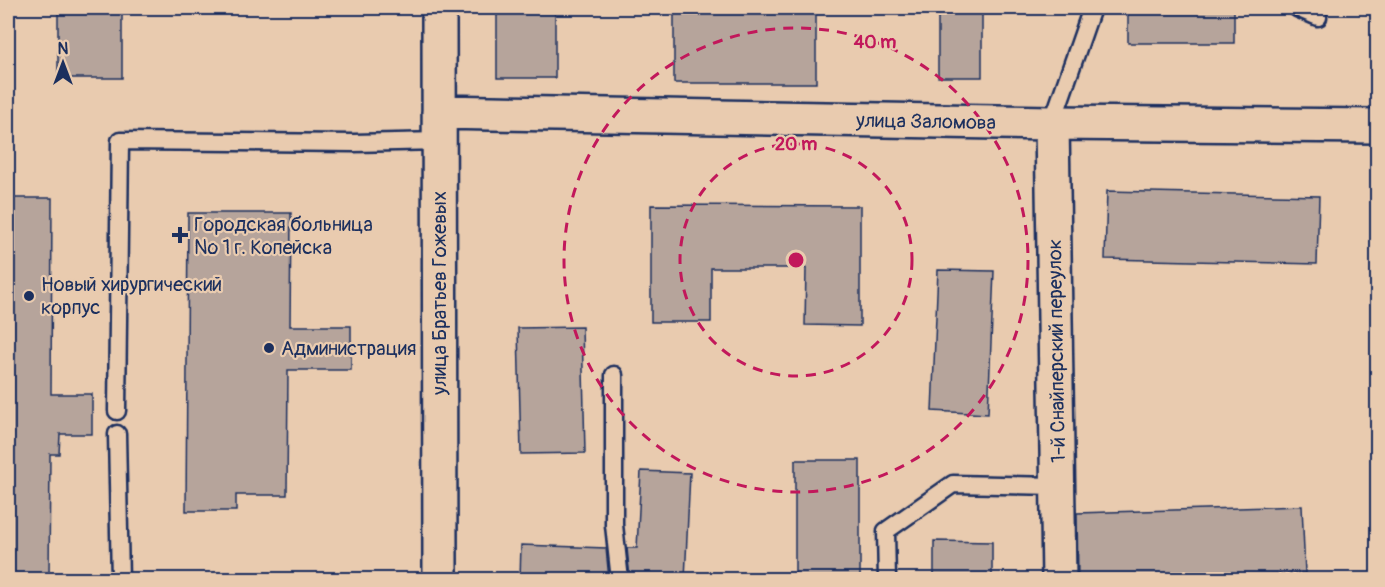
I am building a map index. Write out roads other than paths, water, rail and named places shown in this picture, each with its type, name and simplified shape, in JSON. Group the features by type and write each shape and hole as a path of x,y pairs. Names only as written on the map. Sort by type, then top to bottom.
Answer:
{"street":[{"name":"улица Братьев Гожевых","path":"439,8 440,579"},
{"name":"улица Заломова","path":"439,127 1052,123 1377,126"},
{"name":"1-й Снайперский переулок","path":"1052,123 1059,579"}],"lane":[{"path":"1052,123 1092,8"},
{"path":"1297,8 1318,17"},
{"path":"117,411 120,141 354,144 439,127"},
{"path":"614,375 614,525 620,579"},
{"path":"117,434 120,579"},
{"path":"887,579 886,531 953,484 1058,486"}],"place":[{"name":"Городская больница № 1 г. Копейска","path":"180,235"},
{"name":"Новый хирургический корпус","path":"29,296"},
{"name":"Администрация","path":"269,348"}]}
